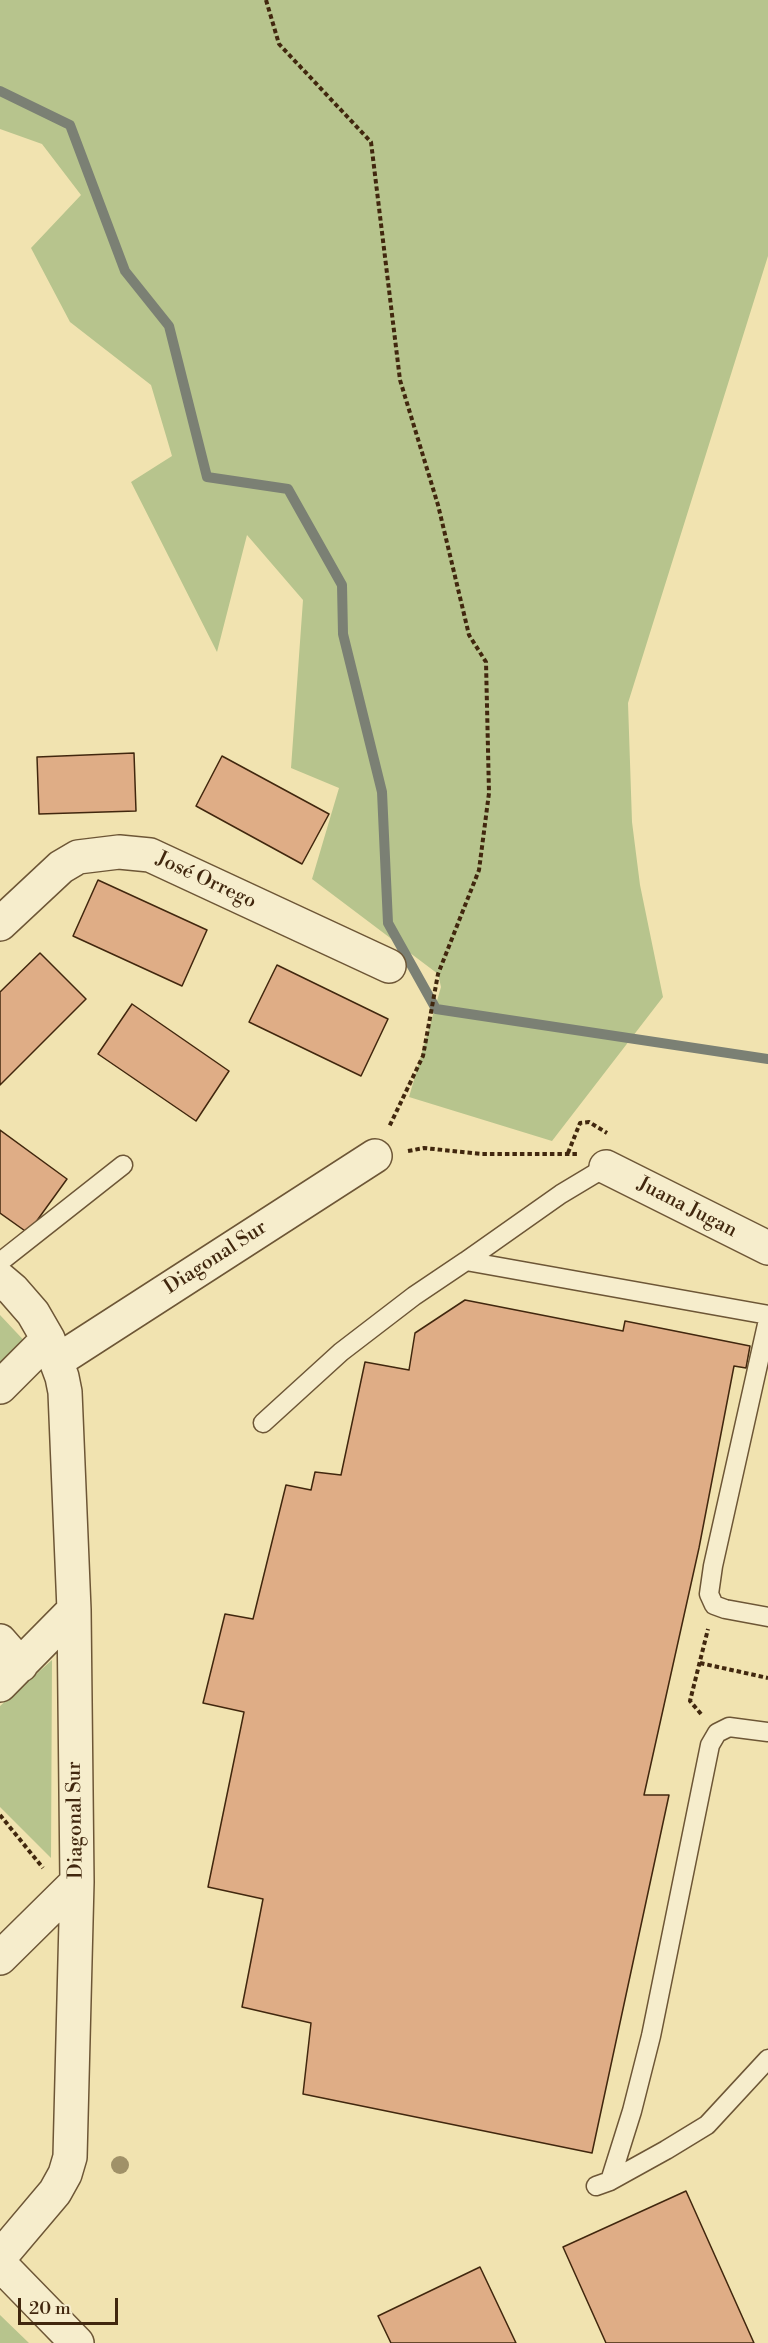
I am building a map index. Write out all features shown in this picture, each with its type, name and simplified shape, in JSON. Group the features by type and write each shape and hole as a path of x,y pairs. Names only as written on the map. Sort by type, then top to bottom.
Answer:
{"street":[{"name":"José Orrego","path":"3,915 61,867 78,857 119,852 150,855 389,966"},
{"name":"Diagonal Sur","path":"53,1350 375,1156"},
{"name":"Juana Jugan","path":"606,1167 768,1248"},
{"name":"Diagonal Sur","path":"0,1279 33,1313 53,1350 65,1392 74,1610 70,2157 65,2174 55,2192 0,2257"},
{"path":"0,1387 53,1350"},
{"path":"7,1663 74,1610"},
{"path":"0,1958 71,1888"},
{"path":"0,2264 77,2343"}],"lane":[{"path":"0,1262 123,1165"},
{"path":"263,1423 341,1352 414,1296 561,1194 606,1167"},
{"path":"466,1261 768,1315"},
{"path":"768,1320 713,1566 709,1594 714,1605 768,1617"},
{"path":"768,1732 729,1727 717,1733 710,1745 646,2058 633,2111 603,2183 707,2125 768,2059"}],"path":[{"path":"266,0 279,44 371,142 400,380 438,505 468,635 486,662 489,794 479,870 438,974 423,1056 375,1156"},
{"path":"375,1156 424,1148 482,1154 574,1153 606,1167"},
{"path":"714,1605 690,1701 717,1733"},
{"path":"699,1663 768,1678"},
{"path":"0,1815 71,1888"}],"green space":[{"path":"0,0 768,0 768,256 628,703 632,822 640,885 663,997 552,1141 409,1097 441,987 438,974 312,879 339,788 291,768 303,600 247,535 217,652 131,482 172,456 151,385 70,322 31,248 81,195 42,144 0,129"},
{"path":"0,1315 31,1348 0,1375"},
{"path":"52,1660 51,1858 0,1807 0,1706"},
{"path":"0,2315 29,2343 0,2343"}],"building":[{"path":"134,753 136,811 39,814 37,757"},
{"path":"222,756 329,814 302,864 196,806"},
{"path":"98,880 207,930 182,986 73,936"},
{"path":"40,953 86,999 0,1085 0,992"},
{"path":"277,965 388,1019 361,1076 249,1022"},
{"path":"132,1004 229,1071 196,1121 98,1054"},
{"path":"0,1130 67,1179 28,1233 0,1213"},
{"path":"465,1300 623,1331 625,1321 750,1346 746,1368 734,1366 699,1548 644,1795 669,1795 592,2153 303,2094 311,2023 242,2007 263,1899 208,1887 244,1712 203,1703 225,1614 253,1619 286,1485 311,1490 315,1472 341,1475 365,1362 409,1370 415,1333"},
{"path":"686,2191 754,2343 606,2343 563,2247"},
{"path":"480,2267 516,2343 391,2343 378,2316"}],"waterway":[{"path":"0,91 70,125 125,271 169,326 207,477 288,489 342,585 343,634 382,792 388,923 436,1009 768,1059"}]}
